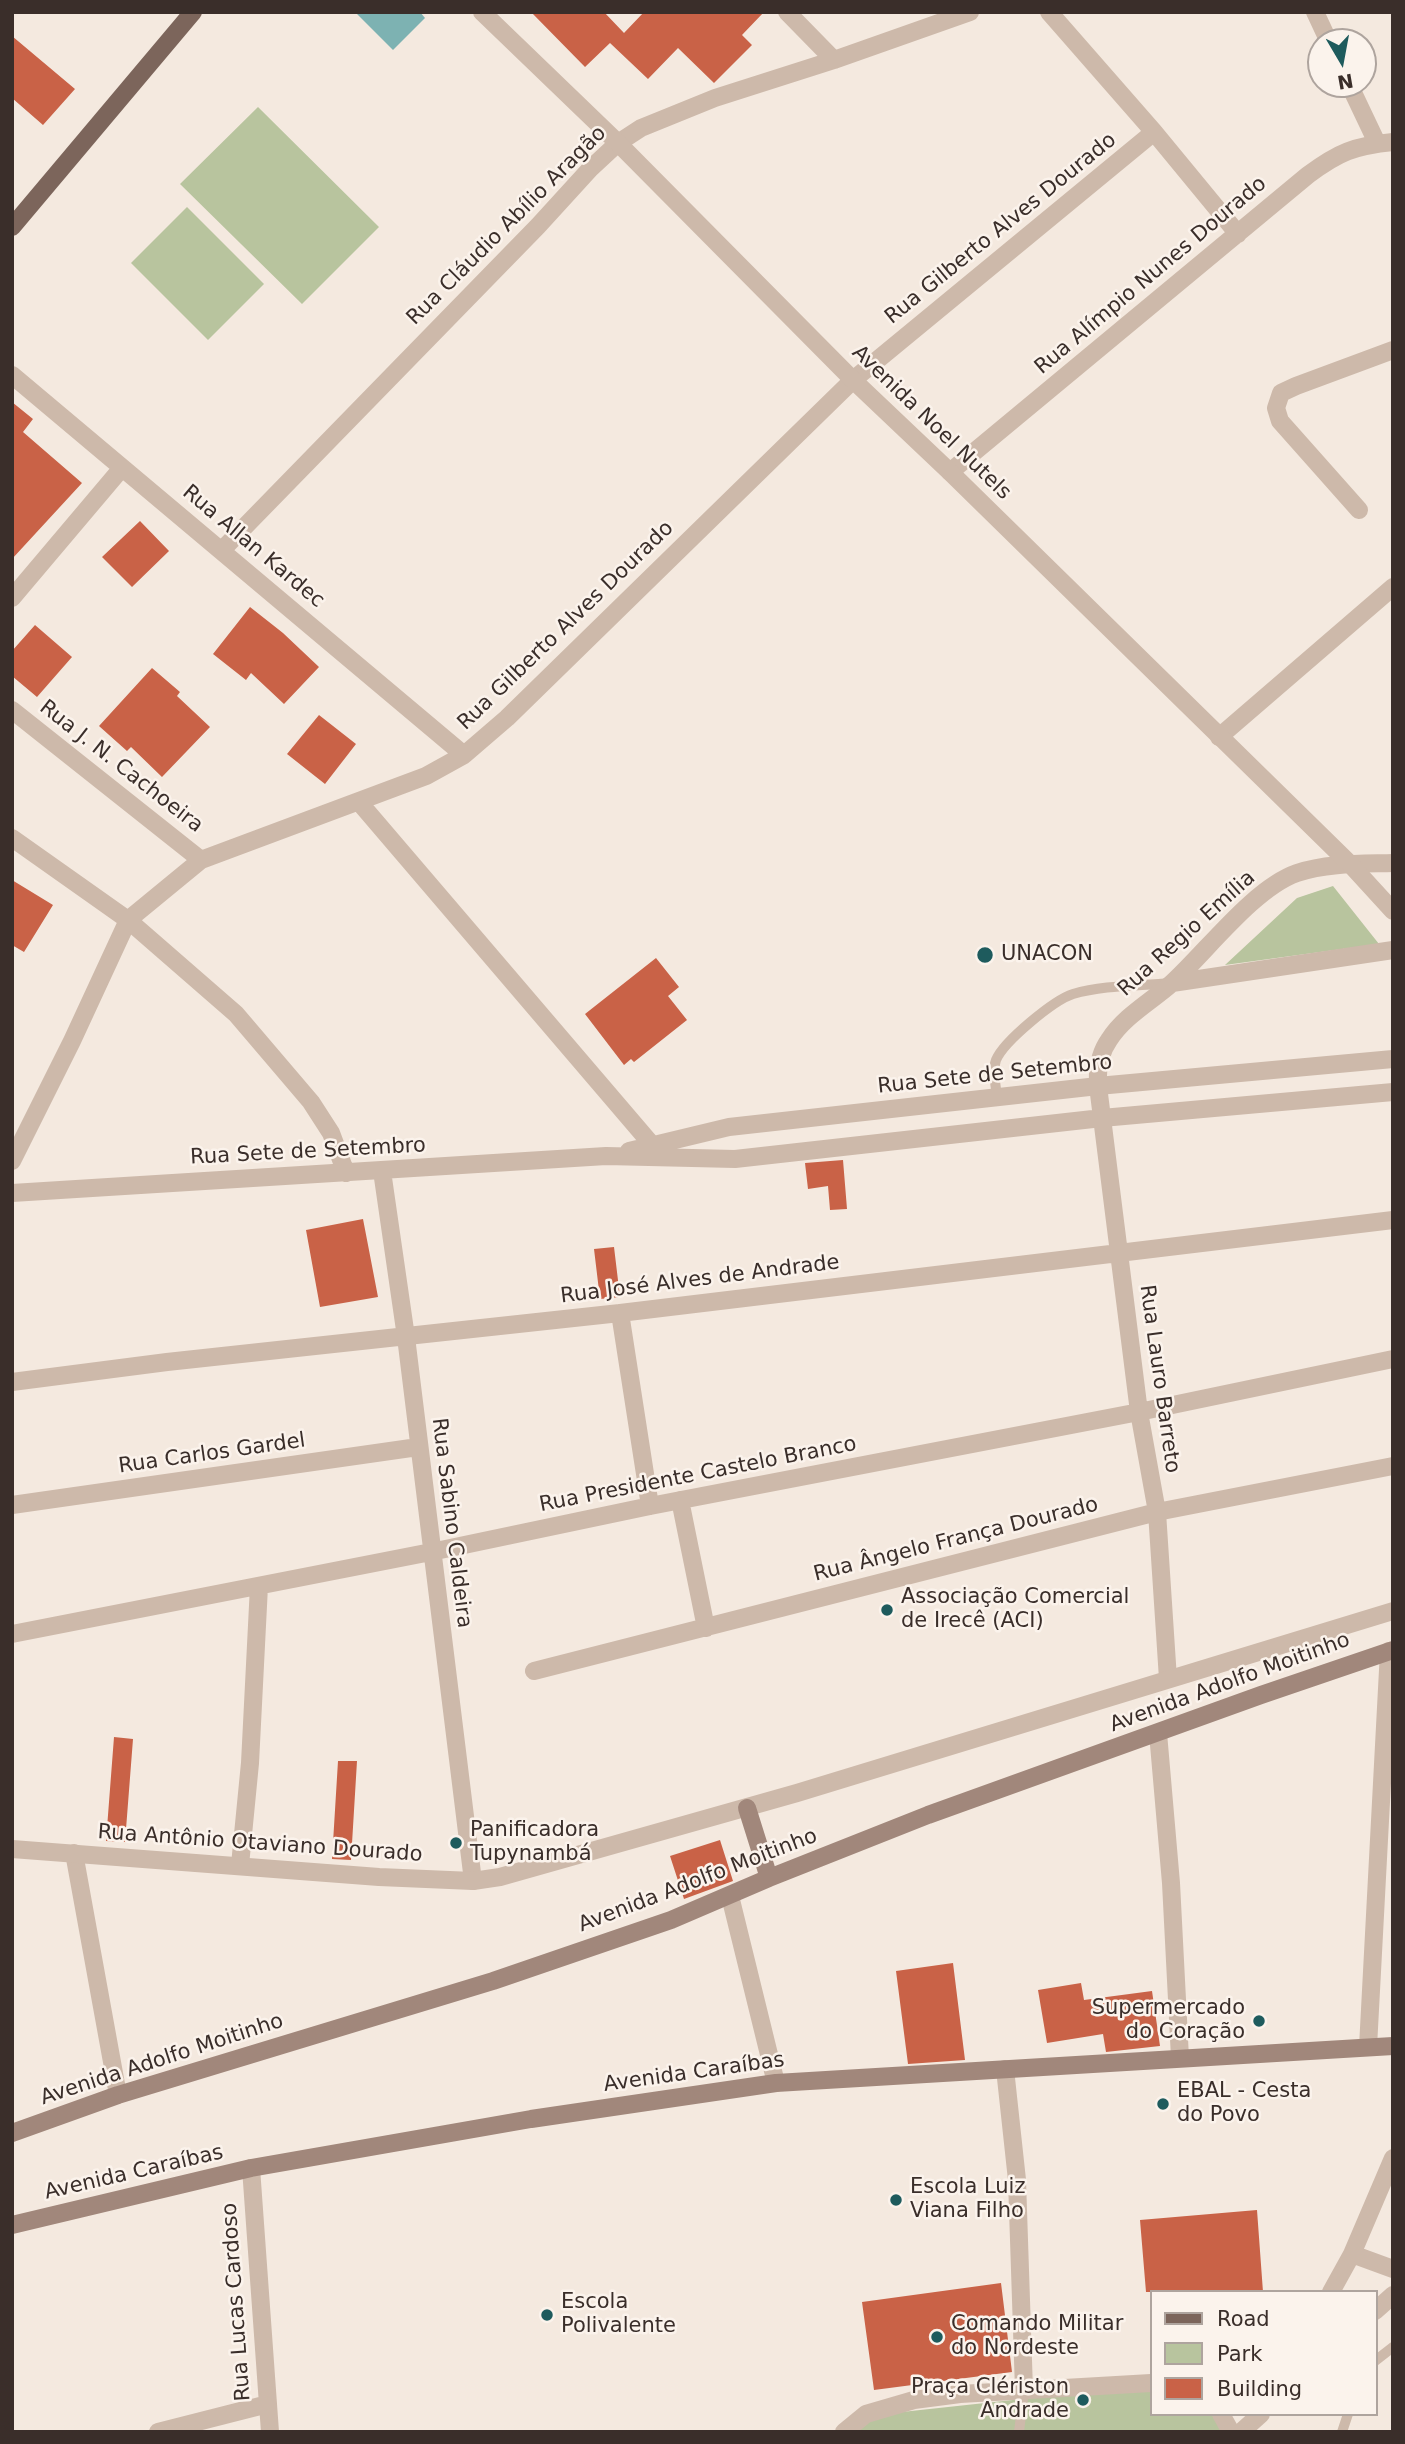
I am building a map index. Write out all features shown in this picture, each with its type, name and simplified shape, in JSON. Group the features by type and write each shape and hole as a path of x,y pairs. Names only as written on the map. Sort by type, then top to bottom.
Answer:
{"main road":[{"path":"12,227 193,12"},
{"name":"Avenida Adolfo Moitinho","path":"12,2133 118,2095 493,1981 671,1920 928,1815 1391,1651"},
{"path":"747,1808 769,1878"},
{"name":"Avenida Caraíbas","path":"12,2225 251,2168 531,2119 776,2083 1393,2046"}],"street":[{"name":"Avenida Noel Nutels","path":"482,12 618,143 853,380 1350,864 1393,911"},
{"path":"787,12 834,60"},
{"name":"Rua Cláudio Abílio Aragão","path":"222,550 618,143 640,128 715,98 971,12"},
{"path":"1049,12 1154,132 1238,234"},
{"path":"1315,12 1322,28"},
{"path":"1358,98 1385,143"},
{"name":"Rua Gilberto Alves Dourado","path":"12,1161 128,920 201,860 426,776 464,755 507,718 853,380 1154,132"},
{"name":"Rua Alímpio Nunes Dourado","path":"950,472 1308,175 1335,155 1351,148 1385,143"},
{"path":"1359,510 1280,421 1276,408 1281,393 1393,350"},
{"name":"Rua Allan Kardec","path":"12,375 464,755"},
{"path":"12,598 121,468"},
{"path":"1219,737 1393,587"},
{"name":"Rua J. N. Cachoeira","path":"12,710 201,860"},
{"path":"359,802 657,1152"},
{"path":"12,838 128,920 236,1014 311,1102 331,1133 346,1173"},
{"name":"Rua Regio Emília","path":"1098,1086 1097,1071 1109,1038 1124,1022 1172,983 1233,920 1270,888 1295,873 1350,864 1393,863"},
{"path":"1172,983 1393,950"},
{"name":"Rua Sete de Setembro","path":"657,1152 729,1127 1098,1086 1393,1059"},
{"name":"Rua Lauro Barreto","path":"1098,1086 1139,1412 1157,1512 1168,1679"},
{"name":"Rua Sete de Setembro","path":"12,1192 657,1152 734,1159 1102,1118 1393,1092"},
{"name":"Rua Sabino Caldeira","path":"382,1171 473,1881"},
{"name":"Rua José Alves de Andrade","path":"12,1382 1393,1220"},
{"path":"620,1312 650,1506"},
{"name":"Rua Presidente Castelo Branco","path":"12,1634 680,1500 1139,1412 1393,1359"},
{"name":"Rua Carlos Gardel","path":"12,1506 418,1447"},
{"name":"Rua Ângelo França Dourado","path":"534,1671 1157,1512 1393,1466"},
{"path":"680,1500 706,1628"},
{"path":"240,1865 250,1763 259,1586"},
{"name":"Avenida Adolfo Moitinho","path":"747,1808 1393,1611"},
{"path":"1368,2047 1391,1651"},
{"path":"1158,1733 1171,1883 1180,2058"},
{"name":"Rua Antônio Otaviano Dourado","path":"12,1849 379,1877 473,1881 544,1866 747,1808"},
{"path":"74,1853 118,2095"},
{"path":"730,1896 776,2083"},
{"path":"1005,2070 1017,2180 1024,2390"},
{"path":"1332,2290 1352,2254 1393,2158"},
{"name":"Rua Lucas Cardoso","path":"251,2168 270,2432"},
{"path":"1352,2254 1393,2269"},
{"path":"1377,2309 1393,2295"},
{"path":"844,2432 866,2414 894,2404 960,2394 1150,2383"},
{"path":"159,2432 268,2404"},
{"path":"1222,2416 1231,2432"},
{"path":"1241,2432 1259,2416"}],"lane":[{"path":"997,1097 995,1062 1006,1044 1056,1003 1071,994 1172,983"},
{"path":"1377,2359 1393,2347"},
{"path":"1019,2432 1024,2390"}],"green space":[{"path":"258,107 379,227 302,304 180,184"},
{"path":"187,207 264,284 208,340 131,263"},
{"path":"1333,886 1379,944 1225,965 1297,898"},
{"name":"Praça Clériston Andrade","path":"1150,2385 1150,2416 1220,2416 1229,2432 854,2432 865,2416"}],"water":[{"path":"355,12 420,12 425,18 393,50"}],"building":[{"path":"531,12 604,12 624,33 644,12 764,12 742,35 752,45 714,83 678,48 648,79 610,43 585,67"},
{"path":"12,36 75,89 43,125 12,98"},
{"path":"12,402 33,419 23,432 82,483 12,559"},
{"path":"140,521 169,551 132,587 102,557"},
{"path":"250,607 319,667 284,704 251,673 246,680 213,654"},
{"path":"35,625 72,657 37,697 12,676 12,651"},
{"path":"152,668 180,692 177,696 210,727 162,777 131,747 127,751 99,726"},
{"path":"319,715 356,744 325,784 287,754"},
{"path":"12,880 53,905 24,952 12,945"},
{"path":"656,958 679,987 668,996 687,1020 634,1062 631,1059 624,1065 585,1014"},
{"path":"843,1160 847,1209 830,1210 828,1186 808,1189 805,1163"},
{"path":"363,1219 378,1297 320,1307 306,1230"},
{"path":"614,1247 620,1297 600,1299 594,1249"},
{"path":"114,1737 133,1739 125,1842 106,1841"},
{"path":"338,1761 357,1761 351,1860 332,1859"},
{"path":"720,1840 733,1881 684,1899 670,1856"},
{"path":"953,1963 965,2060 908,2064 896,1971"},
{"path":"1081,1983 1084,2000 1152,1991 1160,2046 1106,2052 1103,2034 1047,2043 1038,1990"},
{"path":"1257,2210 1263,2290 1146,2292 1140,2220"},
{"name":"Comando Militar do Nordeste","path":"1001,2283 1012,2372 874,2390 862,2302"}],"place":[{"name":"UNACON","path":"985,955"},
{"name":"Associação Comercial de Irecê (ACI)","path":"887,1610"},
{"name":"Panificadora Tupynambá","path":"456,1843"},
{"name":"Supermercado do Coração","path":"1259,2021"},
{"name":"EBAL - Cesta do Povo","path":"1163,2104"},
{"name":"Escola Luiz Viana Filho","path":"896,2200"},
{"name":"Escola Polivalente","path":"547,2315"},
{"name":"Comando Militar do Nordeste","path":"937,2337"},
{"name":"Praça Clériston Andrade","path":"1083,2400"}]}
